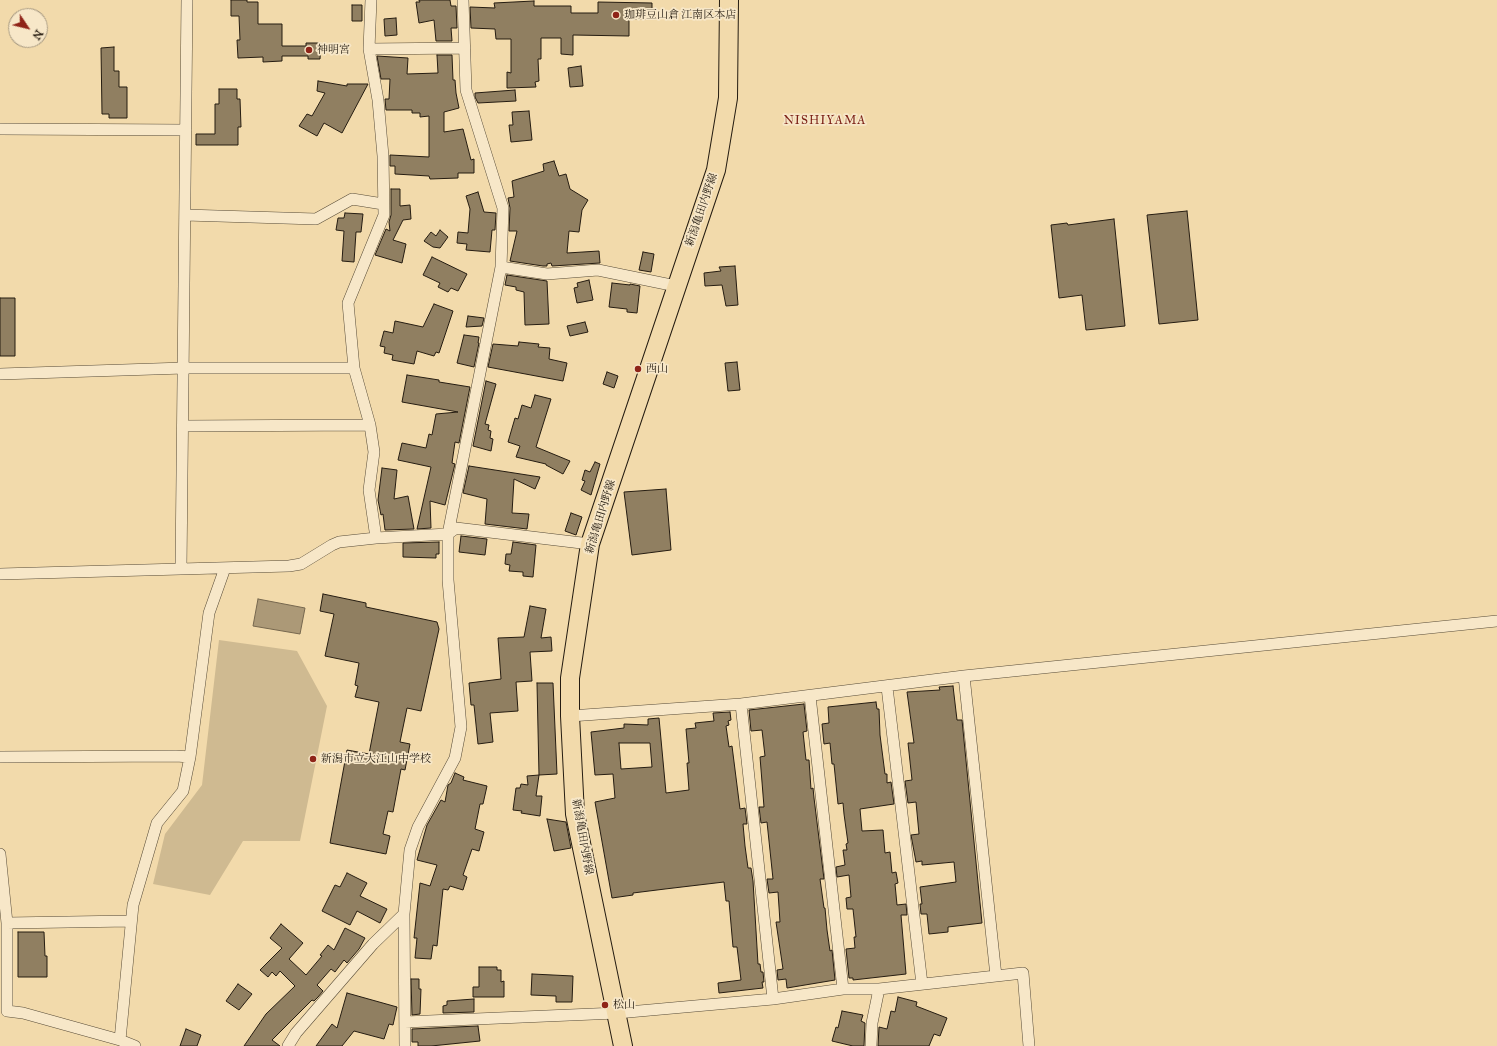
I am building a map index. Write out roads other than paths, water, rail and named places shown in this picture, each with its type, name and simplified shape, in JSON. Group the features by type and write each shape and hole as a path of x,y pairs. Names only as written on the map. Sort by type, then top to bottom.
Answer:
{"main road":[{"name":"新潟亀田内野線","path":"623,1046 575,814 570,716 570,678 590,544 716,170 728,98 730,0"}],"street":[{"path":"181,569 187,0"},
{"path":"371,0 369,49 378,100 383,156 384,215 348,303 354,368 370,425 374,452 370,490 376,538"},
{"path":"405,1046 404,914 410,850 418,828 455,758 461,727 448,580 448,534 501,267 502,208 466,90 463,0"},
{"path":"369,49 465,48"},
{"path":"0,129 186,130"},
{"path":"185,215 316,219 352,200 383,204"},
{"path":"501,267 547,274 598,270 676,286"},
{"path":"0,374 184,368 354,368"},
{"path":"183,426 370,425"},
{"path":"0,574 289,566 301,564 332,545 340,542 376,538 448,534 456,528 590,544"},
{"path":"120,1040 130,921 133,905 157,823 183,791 190,757 209,613 226,568"},
{"path":"570,716 741,704 887,687 964,676 1497,621"},
{"path":"964,676 996,976"},
{"path":"887,687 922,984"},
{"path":"810,696 843,989"},
{"path":"741,704 773,999"},
{"path":"0,757 190,757"},
{"path":"0,854 7,923 7,1011 23,1013 120,1040 135,1046"},
{"path":"288,1046 296,1033 373,944 404,914"},
{"path":"7,923 130,921"},
{"path":"405,1022 617,1013 773,999 843,989 879,989 1024,973 1029,1046"},
{"path":"871,1046 872,1023 879,989"}],"place":[{"name":"珈琲豆山倉 江南区本店","path":"616,15"},
{"name":"神明宮","path":"309,50"},
{"name":"西山","path":"638,369"},
{"name":"新潟市立大江山中学校","path":"313,759"},
{"name":"松山","path":"605,1005"}],"district":[{"name":"NISHIYAMA","path":"825,121"}]}
